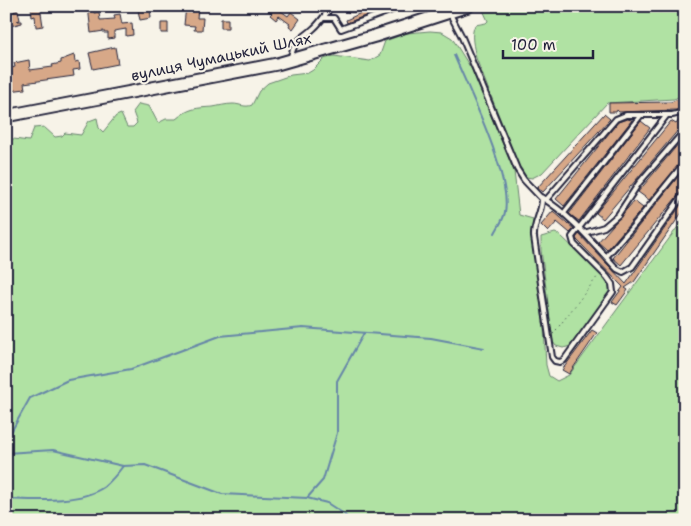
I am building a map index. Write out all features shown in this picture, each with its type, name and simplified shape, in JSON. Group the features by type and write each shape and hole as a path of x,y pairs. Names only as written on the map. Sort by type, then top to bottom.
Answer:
{"highway":[{"name":"вулиця Чумацький Шлях","path":"6,116 291,60 468,6"}],"lane":[{"path":"291,60 292,48 298,40 315,28 332,6"},
{"path":"348,6 350,9 358,10 365,6"},
{"path":"323,18 334,18 341,29 403,6"},
{"path":"450,12 518,169 527,183 541,197 564,213 620,271 629,270 685,192"},
{"path":"546,200 616,119 622,115 667,115 685,112"},
{"path":"564,213 641,115"},
{"path":"541,197 541,208 534,233 554,360 562,362 612,294 612,284 572,241 572,237 667,115"},
{"path":"584,233 604,227 618,215 639,183 685,130"},
{"path":"606,257 685,162"}],"path":[{"path":"550,339 601,271"}],"green space":[{"path":"495,6 651,6 659,12 685,6 685,94 674,99 607,103 542,173 532,178 526,177 519,167 476,58 473,45 475,25 488,21 483,10"},
{"path":"442,32 452,38 472,70 514,171 519,215 533,219 533,250 544,328 546,365 549,376 557,381 569,375 685,217 685,520 6,520 6,138 29,141 34,128 44,127 55,137 62,136 65,133 81,135 89,121 97,118 99,128 103,132 116,116 121,114 127,127 133,127 137,123 133,112 139,104 149,106 158,123 166,119 176,119 197,108 230,104 249,106 252,105 259,91 268,83 291,75 308,73 324,59 334,56 370,61 380,55 385,41 407,33"},
{"path":"555,233 560,235 605,278 610,287 608,295 571,346 563,348 556,346 553,342 541,250 541,237"}],"building":[{"path":"40,6 43,26 36,27 35,16 32,17 31,7"},
{"path":"88,6 93,6 94,13 99,12 100,20 115,19 114,15 120,14 122,24 132,23 133,35 126,36 126,29 114,31 114,38 108,39 108,33 104,33 104,31 91,33"},
{"path":"186,6 198,8 197,18 203,18 202,30 194,30 195,26 184,25"},
{"path":"272,6 288,16 291,12 300,19 293,29 289,26 290,24 279,16 276,20 270,15 272,13 268,11"},
{"path":"376,6 390,6 347,23 346,20"},
{"path":"150,8 151,18 140,20 138,10"},
{"path":"18,10 20,20 17,21 22,21 22,23 6,27 6,22 12,21 10,13"},
{"path":"221,19 228,19 228,28 221,28"},
{"path":"161,23 168,23 168,33 161,33"},
{"path":"115,47 118,64 93,69 89,53"},
{"path":"74,55 75,62 79,61 80,69 73,70 74,76 24,83 25,89 10,91 7,69 15,67 14,63 29,60 30,70 53,67 52,65 61,63 61,60"},
{"path":"685,96 685,107 676,110 619,112 617,110 616,112 609,112 609,103 671,102"},
{"path":"604,114 610,119 543,192 537,188"},
{"path":"682,117 685,119 685,122 603,219 596,213 671,121 676,124"},
{"path":"627,119 632,120 564,206 556,199 618,122"},
{"path":"641,121 650,128 579,221 569,214"},
{"path":"685,136 685,158 649,200 638,192"},
{"path":"685,168 685,187 621,265 613,258"},
{"path":"685,199 685,208 634,282 625,288 628,290 617,305 612,302 623,287 576,238 579,234 626,284"},
{"path":"634,201 643,208 607,250 598,242"},
{"path":"553,211 574,229 570,233 557,222 548,232 541,225"},
{"path":"592,330 597,333 569,374 562,370"}],"waterway":[{"path":"454,55 488,134 502,178 505,212 495,233"},
{"path":"6,441 30,398 68,380 131,369 220,336 303,328 431,338 484,348"},
{"path":"307,498 323,480 337,433 337,381 364,333"},
{"path":"6,453 53,450 123,466"},
{"path":"6,499 70,499 104,487 123,466 145,465 222,494 307,498 327,503 344,514 349,520"}]}
